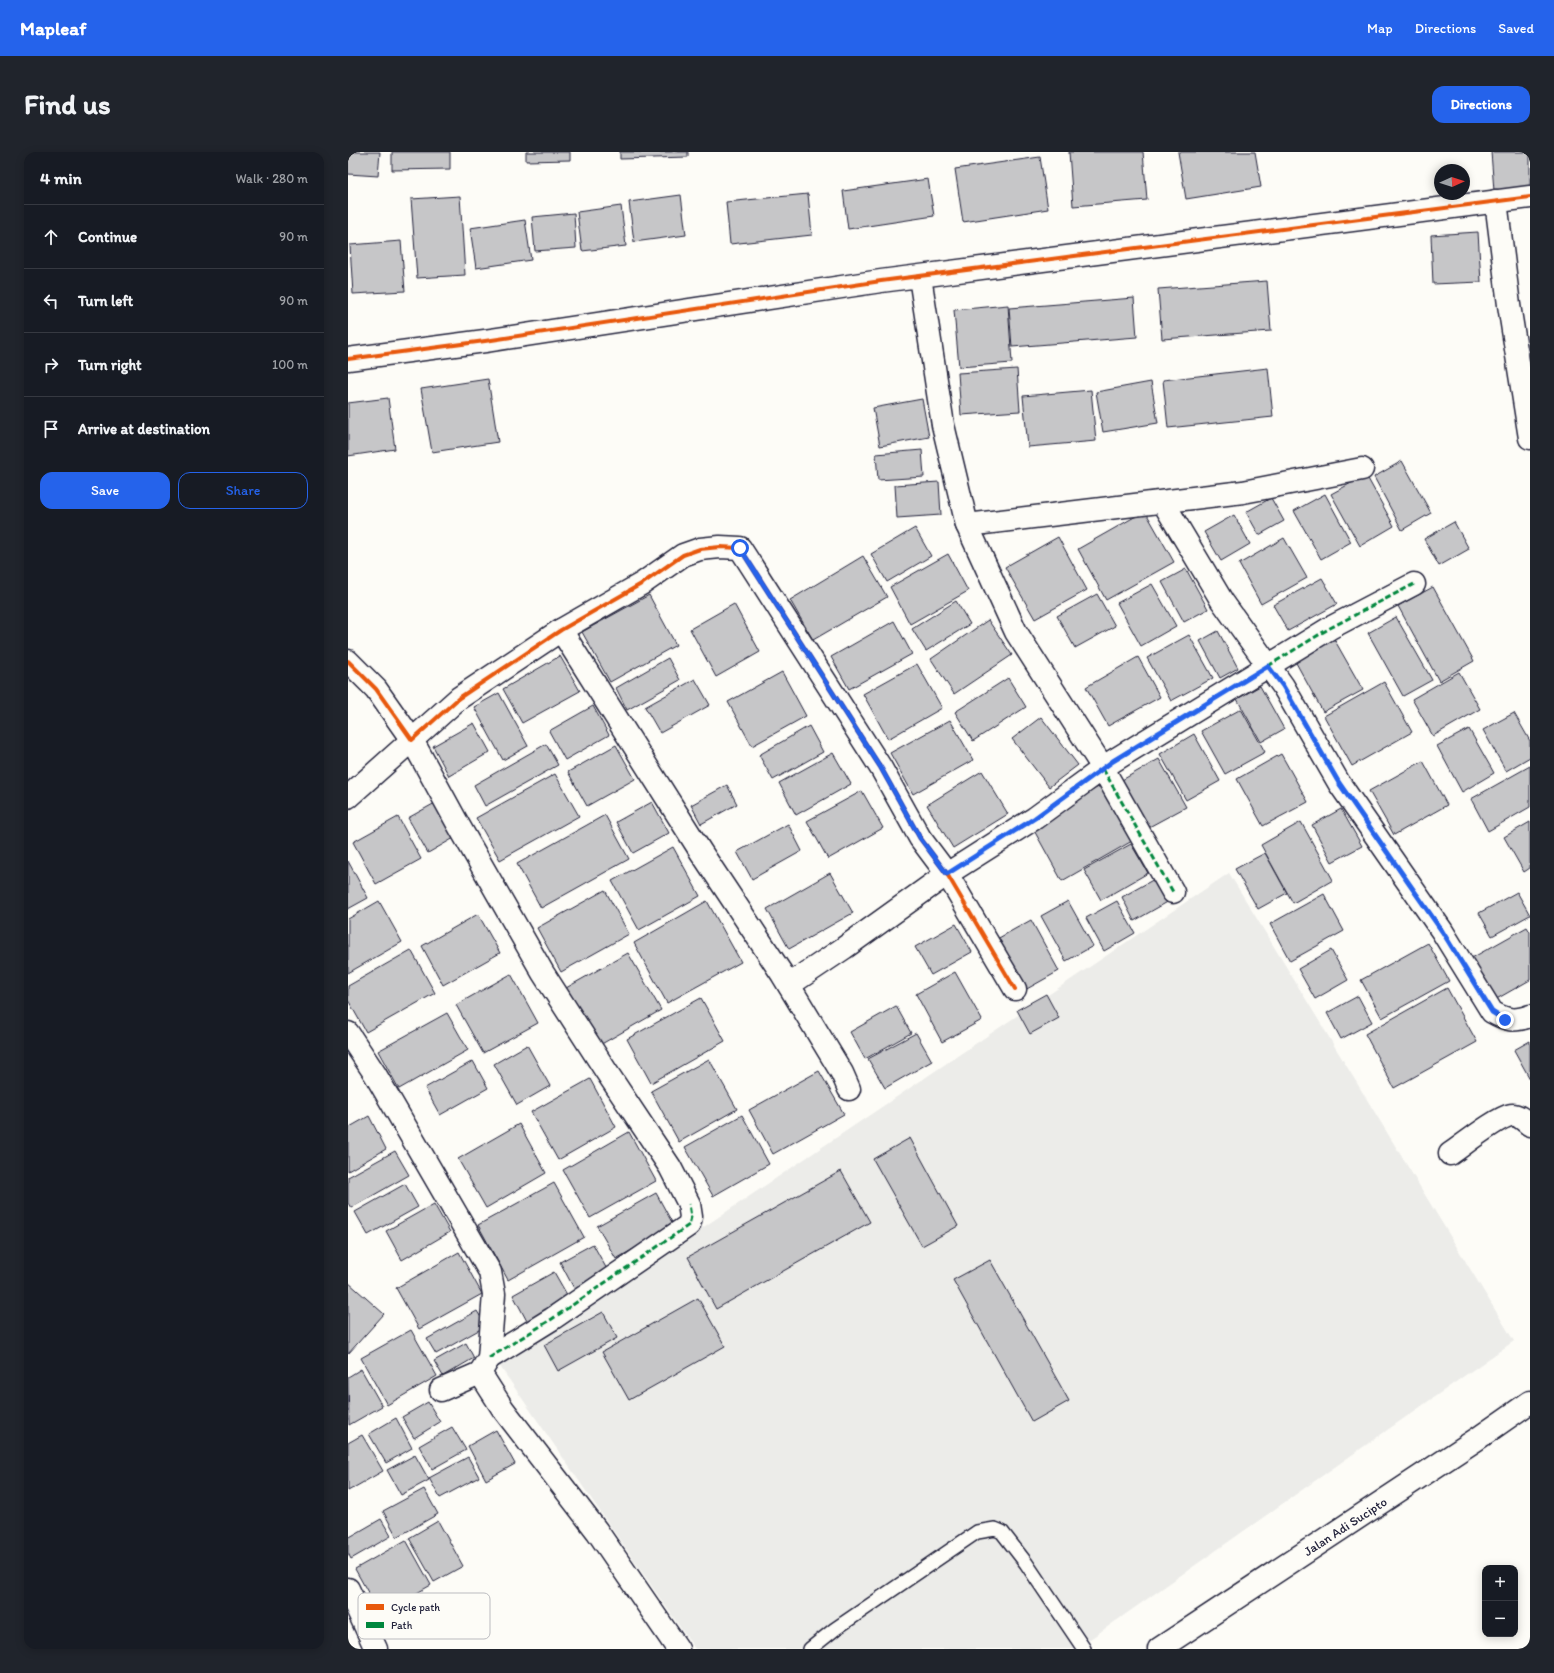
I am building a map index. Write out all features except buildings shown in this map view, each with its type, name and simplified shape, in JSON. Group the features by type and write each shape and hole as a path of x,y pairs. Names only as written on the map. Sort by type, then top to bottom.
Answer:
{"street":[{"path":"348,360 485,341 881,281 1530,197"},
{"path":"1496,201 1509,306 1530,438"},
{"path":"920,277 943,425 967,525 1016,632 1103,769 1173,892"},
{"path":"967,525 1243,492 1362,469"},
{"path":"1163,502 1222,601 1283,686 1339,783 1442,931 1492,1012 1505,1020 1520,1020 1530,1016"},
{"path":"348,797 459,698 562,630 643,583 683,555 700,549 720,547 740,548 881,768 920,838 947,874 1015,990"},
{"path":"789,985 844,948 947,874 1035,818 1103,769 1185,716 1330,628 1414,584"},
{"path":"562,630 701,852 789,985 842,1073 849,1089"},
{"path":"348,661 376,690 412,740 543,973 670,1167 689,1204 691,1217 689,1225 484,1365 441,1390"},
{"path":"348,1033 375,1074 490,1272 494,1294 484,1365 503,1409 596,1531 669,1646"},
{"path":"1450,1154 1499,1120 1511,1115 1522,1118 1530,1125"},
{"name":"Jalan Adi Sucipto","path":"1159,1649 1471,1443 1530,1402"},
{"path":"348,1589 358,1610"},
{"path":"371,1639 376,1649"}],"lane":[{"path":"810,1649 835,1629 977,1532 995,1529 1002,1532 1026,1563 1084,1649"}],"shaded area":[{"path":"1229,873 1514,1341 1076,1649 695,1649 499,1365"}],"marked path":[{"path":"1268,666 1330,628 1414,584"},
{"path":"1103,769 1173,892"},
{"path":"489,1358 552,1319 689,1225 691,1217 689,1204"}],"cycle path":[{"path":"348,359 485,341 881,281 1530,197"},
{"path":"348,661 376,689 412,740 459,698 561,630 643,583 683,555 700,549 720,547 740,548 881,768 920,838 947,874 1015,989"}],"route":[{"path":"740,548 881,768 920,838 947,874 1035,818 1113,761 1268,666 1283,686 1339,783 1442,931 1492,1012 1505,1020"}]}
